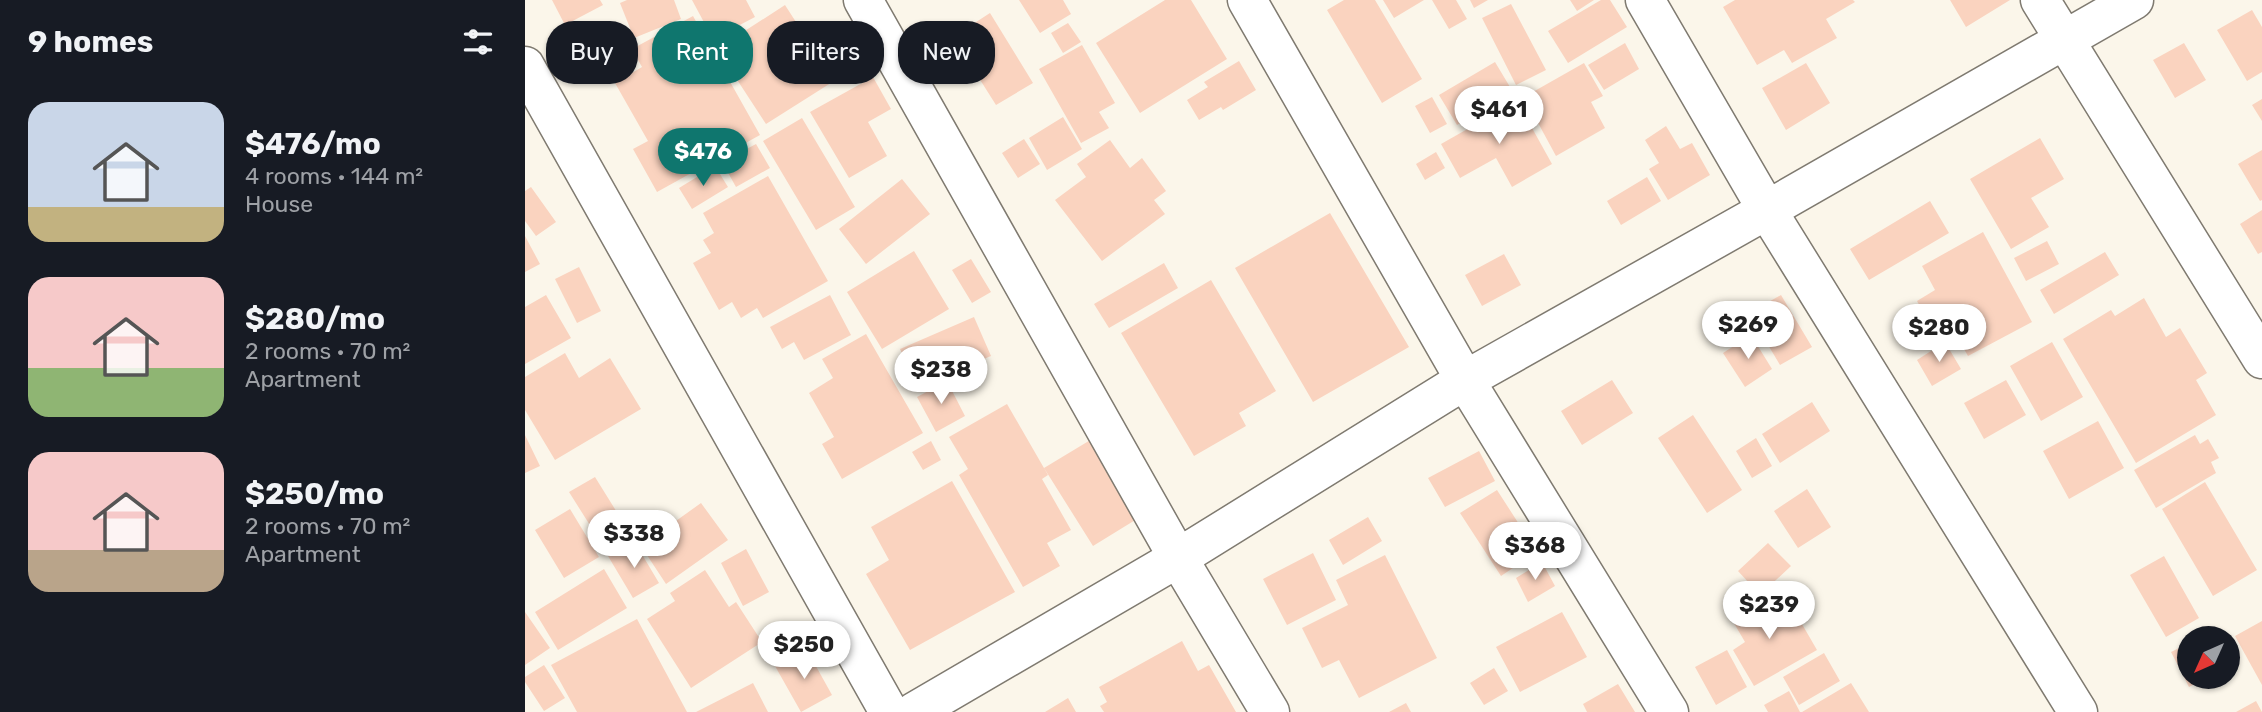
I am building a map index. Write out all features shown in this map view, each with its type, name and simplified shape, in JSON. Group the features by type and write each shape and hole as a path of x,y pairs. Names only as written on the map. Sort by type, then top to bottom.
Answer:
{"street":[{"path":"863,0 1178,558 1270,712"},
{"path":"1247,0 1465,380 1669,712"},
{"path":"1645,0 1767,210 2078,712"},
{"path":"2040,0 2262,359"},
{"path":"914,712 1178,558 1465,380 2134,0"},
{"path":"525,66 889,712"}],"building":[{"path":"552,0 600,0 603,5 573,21 563,21"},
{"path":"627,0 674,0 681,19 652,21 652,31 638,36 638,21 627,21 620,3"},
{"path":"692,0 746,0 755,17 747,21 703,21"},
{"path":"1019,0 1063,0 1071,14 1040,33"},
{"path":"1165,0 1191,0 1227,59 1140,113 1096,43"},
{"path":"1344,0 1375,0 1422,79 1382,103 1327,10"},
{"path":"1383,0 1424,0 1394,18"},
{"path":"1432,0 1456,0 1467,19 1449,29"},
{"path":"1470,0 1488,0 1474,8"},
{"path":"1570,0 1594,0 1577,11"},
{"path":"1601,0 1610,0 1627,27 1568,63 1548,31"},
{"path":"1735,0 1855,2 1826,19 1837,38 1792,63 1784,50 1757,65 1723,7"},
{"path":"1950,0 2010,0 1966,27"},
{"path":"1511,4 1546,70 1516,85 1482,18"},
{"path":"785,5 795,21 767,21 767,84 829,84 766,124 740,84 753,84 753,26"},
{"path":"2252,10 2262,27 2262,72 2247,81 2217,30"},
{"path":"990,13 995,21 978,21"},
{"path":"995,21 1033,83 996,105 983,84 995,84"},
{"path":"1068,23 1081,42 1063,53 1051,33"},
{"path":"652,38 652,84 731,84 760,135 657,192 633,149 648,141 616,84 638,84 638,69 642,67 638,60 638,46"},
{"path":"1625,43 1639,69 1604,90 1588,65"},
{"path":"2184,43 2206,80 2175,98 2153,60"},
{"path":"1082,45 1115,103 1099,112 1109,128 1081,143 1039,69"},
{"path":"1239,61 1256,90 1223,110 1221,107 1199,120 1187,100 1208,87 1204,82"},
{"path":"1495,62 1513,92 1457,125 1439,95"},
{"path":"1584,63 1603,96 1591,102 1605,128 1556,156 1524,97"},
{"path":"1806,63 1830,103 1786,130 1762,88"},
{"path":"860,84 877,84 891,109 868,122 887,156 849,178 810,112"},
{"path":"1432,97 1447,124 1430,133 1415,106"},
{"path":"2262,99 2262,121 2252,105"},
{"path":"1517,101 1552,164 1512,187 1496,158 1460,178 1441,144"},
{"path":"1063,117 1082,149 1047,170 1029,138"},
{"path":"802,118 855,207 816,230 763,141"},
{"path":"1666,126 1680,149 1692,143 1710,175 1668,200 1649,169 1659,163 1645,140"},
{"path":"2040,138 2064,179 2031,198 2049,227 2011,249 1970,179"},
{"path":"1024,139 1040,164 1018,178 1002,153"},
{"path":"1110,140 1130,168 1142,158 1166,191 1154,200 1165,214 1102,261 1055,200 1086,177 1077,164"},
{"path":"756,144 770,168 736,187 722,162"},
{"path":"2262,150 2262,200 2260,201 2238,164"},
{"path":"1436,152 1445,168 1425,180 1416,164"},
{"path":"715,166 728,187 692,209 679,188"},
{"path":"768,176 828,281 763,318 757,308 741,318 732,302 719,310 693,263 711,253 703,240 714,233 703,213"},
{"path":"1647,177 1661,201 1621,225 1607,201"},
{"path":"902,179 930,214 866,264 839,229"},
{"path":"531,187 556,222 536,236 525,221 525,191"},
{"path":"1930,201 1949,233 1869,280 1850,249"},
{"path":"2262,210 2262,252 2258,254 2240,224"},
{"path":"1330,213 1409,347 1313,402 1235,268"},
{"path":"1983,232 2032,322 1968,356 1952,328 1937,337 1917,301 1935,290 1922,266"},
{"path":"525,236 540,264 525,272"},
{"path":"2047,241 2059,264 2026,281 2014,258"},
{"path":"914,251 949,309 882,349 847,292"},
{"path":"2105,252 2119,275 2054,314 2040,290"},
{"path":"1504,254 1521,285 1482,306 1465,275"},
{"path":"971,259 991,292 972,303 952,270"},
{"path":"1164,263 1178,288 1109,328 1094,304"},
{"path":"579,267 601,311 577,323 555,279"},
{"path":"1211,280 1276,391 1239,413 1246,426 1194,456 1121,333"},
{"path":"546,295 571,338 525,364 525,307"},
{"path":"830,295 851,335 804,360 794,342 782,349 770,327"},
{"path":"1781,295 1812,347 1780,365 1749,313"},
{"path":"2144,298 2166,337 2180,328 2207,373 2196,380 2216,415 2136,463 2063,339 2111,310 2115,316"},
{"path":"974,317 991,356 917,387 900,349"},
{"path":"866,334 923,433 842,479 822,444 834,437 809,393 833,378 822,359"},
{"path":"1751,335 1772,369 1745,387 1723,353"},
{"path":"1945,342 1961,369 1932,386 1917,360"},
{"path":"2052,342 2083,397 2041,421 2010,366"},
{"path":"565,353 579,378 610,358 641,409 555,460 525,410 525,377"},
{"path":"1612,380 1633,413 1582,445 1561,411"},
{"path":"2006,380 2026,415 1984,439 1964,403"},
{"path":"947,381 965,416 936,432 917,397"},
{"path":"1812,402 1830,431 1780,463 1762,434"},
{"path":"1007,404 1048,475 1042,479 1071,530 1047,543 1060,566 1023,587 959,475 968,469 949,437"},
{"path":"1693,415 1742,490 1707,513 1658,438"},
{"path":"2098,421 2124,468 2069,499 2043,451"},
{"path":"525,435 540,466 525,473"},
{"path":"2195,435 2200,444 2208,439 2219,458 2211,462 2216,473 2156,508 2134,470"},
{"path":"1097,436 1145,514 1093,546 1044,468"},
{"path":"1756,438 1772,466 1752,478 1736,451"},
{"path":"931,441 941,460 923,470 912,452"},
{"path":"1479,451 1495,481 1445,507 1428,478"},
{"path":"595,477 618,514 593,530 569,492"},
{"path":"952,481 1015,592 910,650 866,574 889,560 871,527"},
{"path":"2205,482 2257,570 2213,596 2162,509"},
{"path":"1807,489 1831,527 1798,548 1774,511"},
{"path":"1497,490 1537,552 1501,576 1460,513"},
{"path":"701,503 728,540 666,584 641,546"},
{"path":"570,509 599,557 564,578 535,530"},
{"path":"1368,517 1382,541 1343,565 1329,540"},
{"path":"634,541 659,583 633,598 608,556"},
{"path":"1768,543 1791,566 1760,595 1738,571"},
{"path":"746,549 769,592 743,606 721,563"},
{"path":"1313,553 1336,600 1287,625 1263,579"},
{"path":"1385,555 1437,658 1359,698 1339,660 1322,668 1302,628 1348,605 1336,580"},
{"path":"2164,556 2199,618 2185,626 2177,626 2177,631 2166,637 2130,575"},
{"path":"1542,562 1555,586 1528,602 1516,578"},
{"path":"604,569 627,608 558,650 535,612"},
{"path":"705,570 729,607 736,602 762,642 691,688 647,619 675,601 670,593"},
{"path":"1759,595 1776,624 1795,612 1817,650 1754,686 1733,650 1745,642 1728,613"},
{"path":"525,612 550,648 525,665"},
{"path":"1562,612 1587,657 1520,692 1496,647"},
{"path":"637,619 687,712 577,712 551,665"},
{"path":"2262,621 2262,685 2240,645 2240,633"},
{"path":"1182,641 1198,671 1209,665 1236,712 1104,712 1100,706 1107,702 1099,687"},
{"path":"2177,649 2177,664 2171,652"},
{"path":"807,650 832,695 801,712 775,666"},
{"path":"1727,650 1747,687 1716,705 1695,667"},
{"path":"1824,653 1840,681 1799,705 1783,677"},
{"path":"544,665 565,698 544,711 525,682 525,677"},
{"path":"1494,668 1508,691 1484,705 1470,683"},
{"path":"753,683 768,712 696,712"},
{"path":"1851,683 1869,712 1802,712"},
{"path":"1618,684 1635,712 1587,712 1583,704"},
{"path":"1789,691 1800,712 1768,712 1764,705"},
{"path":"1068,698 1076,712 1045,712"},
{"path":"2256,701 2262,712 2236,712"},
{"path":"1406,703 1411,712 1389,712"}]}
